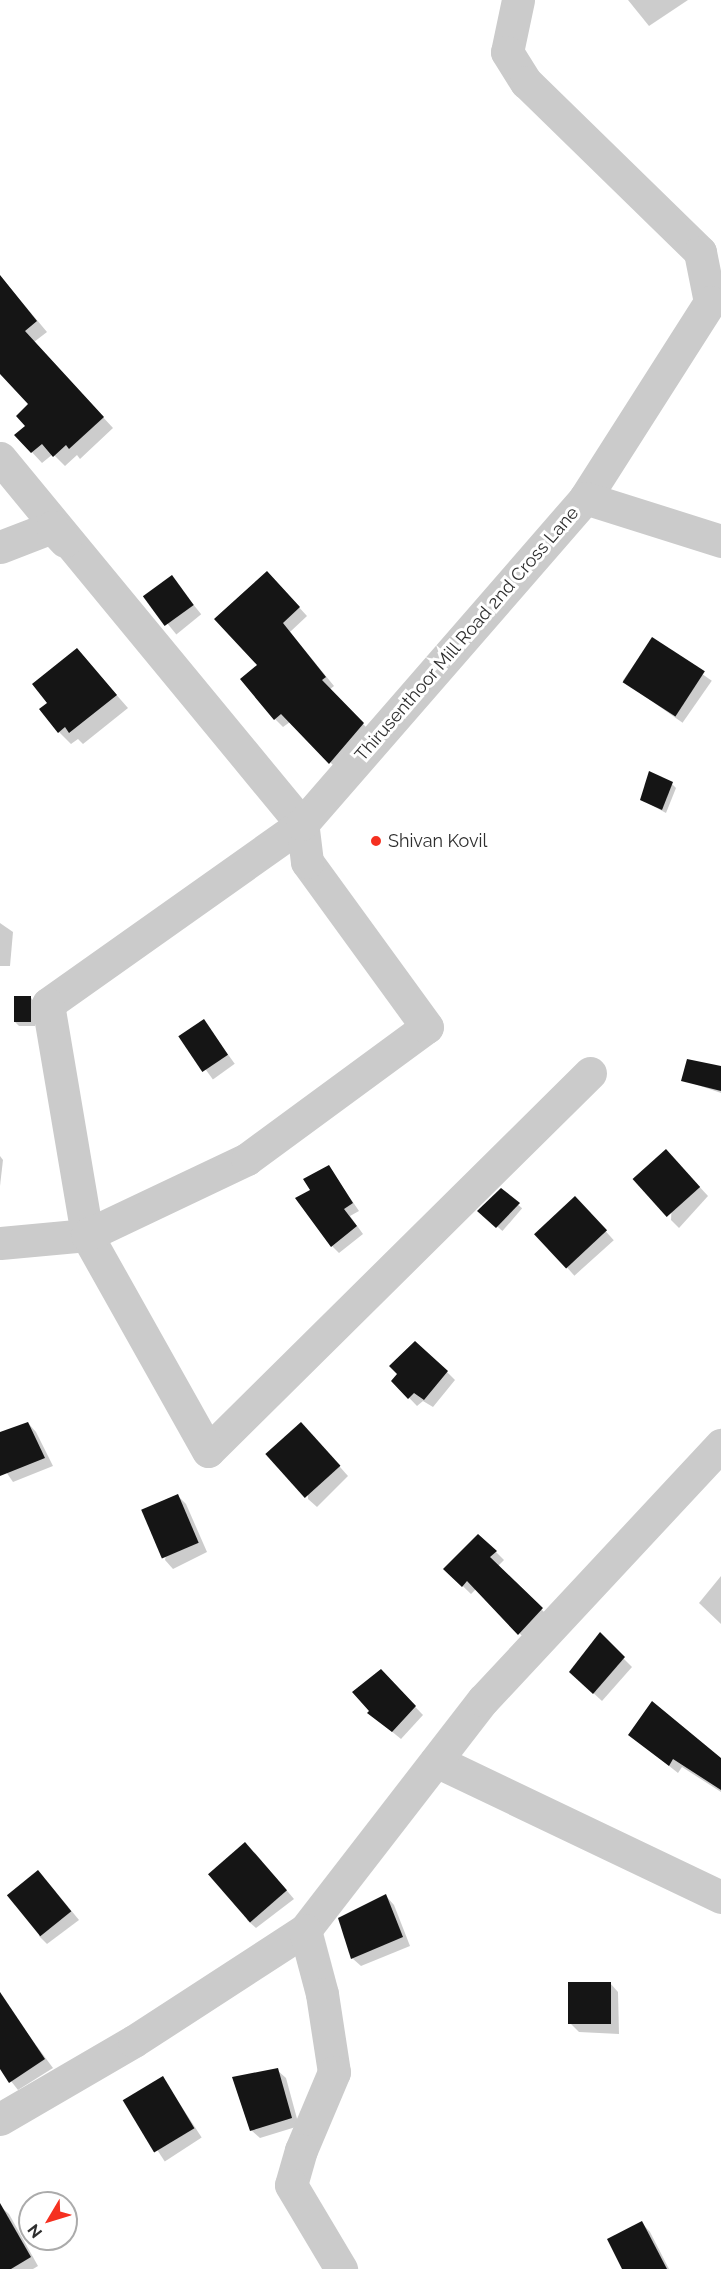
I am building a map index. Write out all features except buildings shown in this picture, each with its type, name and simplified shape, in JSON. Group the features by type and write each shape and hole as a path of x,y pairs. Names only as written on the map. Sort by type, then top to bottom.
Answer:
{"street":[{"path":"518,0 507,52 526,82 700,252 710,302 585,498"},
{"path":"0,458 65,541 302,824 307,862 427,1027 247,1159 87,1235 0,1243"},
{"name":"Thirusenthoor Mill Road 2nd Cross Lane","path":"87,1235 48,1004 302,824 585,498 721,542"},
{"path":"0,548 52,527 65,541"},
{"path":"87,1235 208,1451 590,1073"},
{"path":"0,2119 134,2041 305,1930 483,1700 721,1445"},
{"path":"436,1761 721,1897"},
{"path":"305,1930 322,1994 334,2072 301,2150 291,2185 341,2269"}],"place":[{"name":"Shivan Kovil","path":"376,841"}]}
